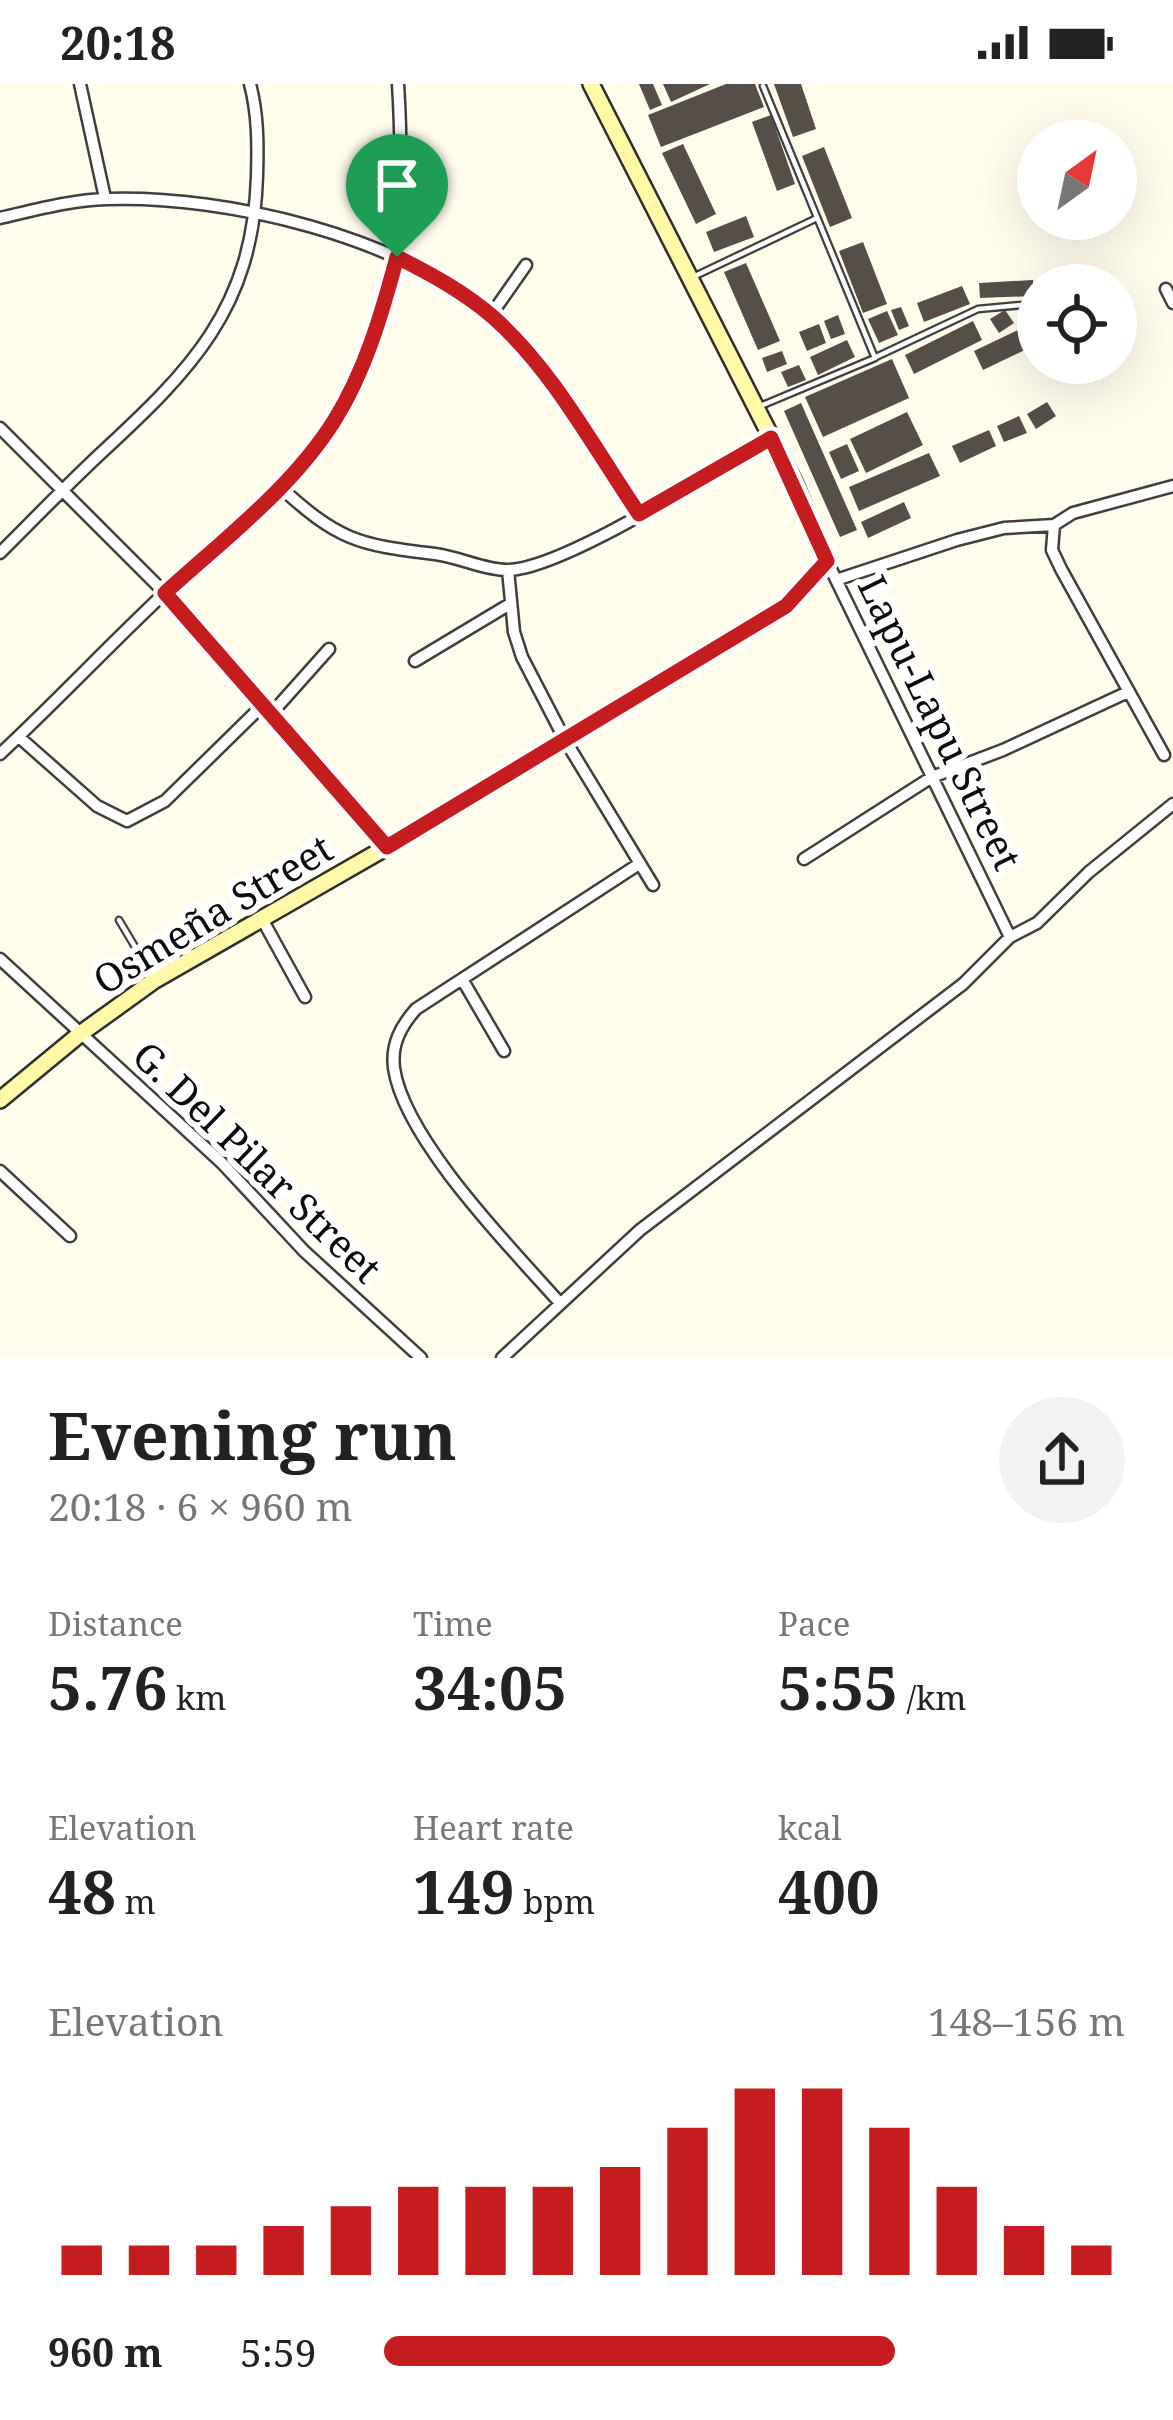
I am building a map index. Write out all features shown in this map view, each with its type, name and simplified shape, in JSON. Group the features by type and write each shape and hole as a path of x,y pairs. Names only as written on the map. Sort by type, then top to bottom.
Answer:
{"street":[{"path":"80,84 105,199"},
{"path":"0,553 173,386 232,299 256,214 258,144 250,84"},
{"path":"0,754 279,486 313,450 351,392 397,257 401,200 398,84"},
{"name":"Lapu-Lapu Street","path":"590,84 771,438 1010,937"},
{"path":"0,218 105,199 170,202 256,214 397,257 491,315 535,362 639,514"},
{"path":"491,315 526,265"},
{"path":"1166,289 1173,303"},
{"path":"0,428 165,593 387,847"},
{"path":"279,486 319,522 353,541 508,570 568,551 771,438"},
{"path":"836,580 957,540 1004,528 1054,524 1072,513 1173,486"},
{"path":"1054,524 1052,550 1164,755"},
{"name":"Osmeña Street","path":"0,1100 155,980 387,847 786,606 827,561"},
{"path":"508,570 522,657 565,740 653,885"},
{"path":"415,661 510,604"},
{"path":"19,737 97,806 127,821 165,801 329,649"},
{"path":"805,859 932,777 1004,750 1128,692"},
{"path":"502,1358 640,1230 963,984 1010,937 1037,923 1173,804"},
{"path":"559,1302 470,1202 436,1154 399,1084 394,1053 405,1020 416,1009 639,864"},
{"path":"262,919 305,997"},
{"name":"G. Del Pilar Street","path":"2,964 222,1163 304,1251 421,1358"},
{"path":"462,980 504,1051"},
{"path":"0,1171 70,1237"}],"lane":[{"path":"763,86 874,358"},
{"path":"688,279 818,218"},
{"path":"755,408 978,309 1017,306"},
{"path":"119,920 155,980"}],"building":[{"path":"639,84 653,84 662,105 650,110"},
{"path":"663,84 710,84 671,102"},
{"path":"726,84 755,84 764,107 661,147 648,115"},
{"path":"774,84 801,84 816,129 793,137"},
{"path":"771,115 795,184 777,191 752,122"},
{"path":"683,144 716,214 696,224 662,153"},
{"path":"824,147 852,218 830,227 802,156"},
{"path":"746,216 754,237 714,252 706,232"},
{"path":"863,242 887,304 863,313 839,251"},
{"path":"746,263 780,341 758,350 724,272"},
{"path":"1017,281 1017,297 980,298 979,283"},
{"path":"962,286 970,304 924,322 917,303"},
{"path":"901,307 909,326 899,330 891,310"},
{"path":"1005,310 1014,323 999,333 990,319"},
{"path":"887,311 898,335 879,343 868,319"},
{"path":"838,315 845,334 831,339 824,321"},
{"path":"973,321 982,340 914,374 905,355"},
{"path":"819,324 826,343 807,351 799,332"},
{"path":"1017,330 1017,354 983,370 974,351"},
{"path":"847,340 855,357 818,375 810,357"},
{"path":"782,351 787,364 767,372 762,358"},
{"path":"892,359 909,398 823,437 805,397"},
{"path":"799,365 806,380 788,387 781,372"},
{"path":"1047,402 1056,416 1036,429 1027,414"},
{"path":"801,403 857,530 840,537 784,411"},
{"path":"907,412 923,445 866,473 850,439"},
{"path":"1019,416 1027,433 1004,442 997,426"},
{"path":"989,430 996,446 960,463 952,446"},
{"path":"847,444 859,471 841,479 829,452"},
{"path":"929,453 940,476 859,511 849,487"},
{"path":"904,502 911,518 868,538 861,522"}],"route":[{"path":"397,257 462,293 514,338 552,385 639,514 771,438 827,561 786,606 387,847 165,593 279,486 332,424 363,362 397,257"}]}
